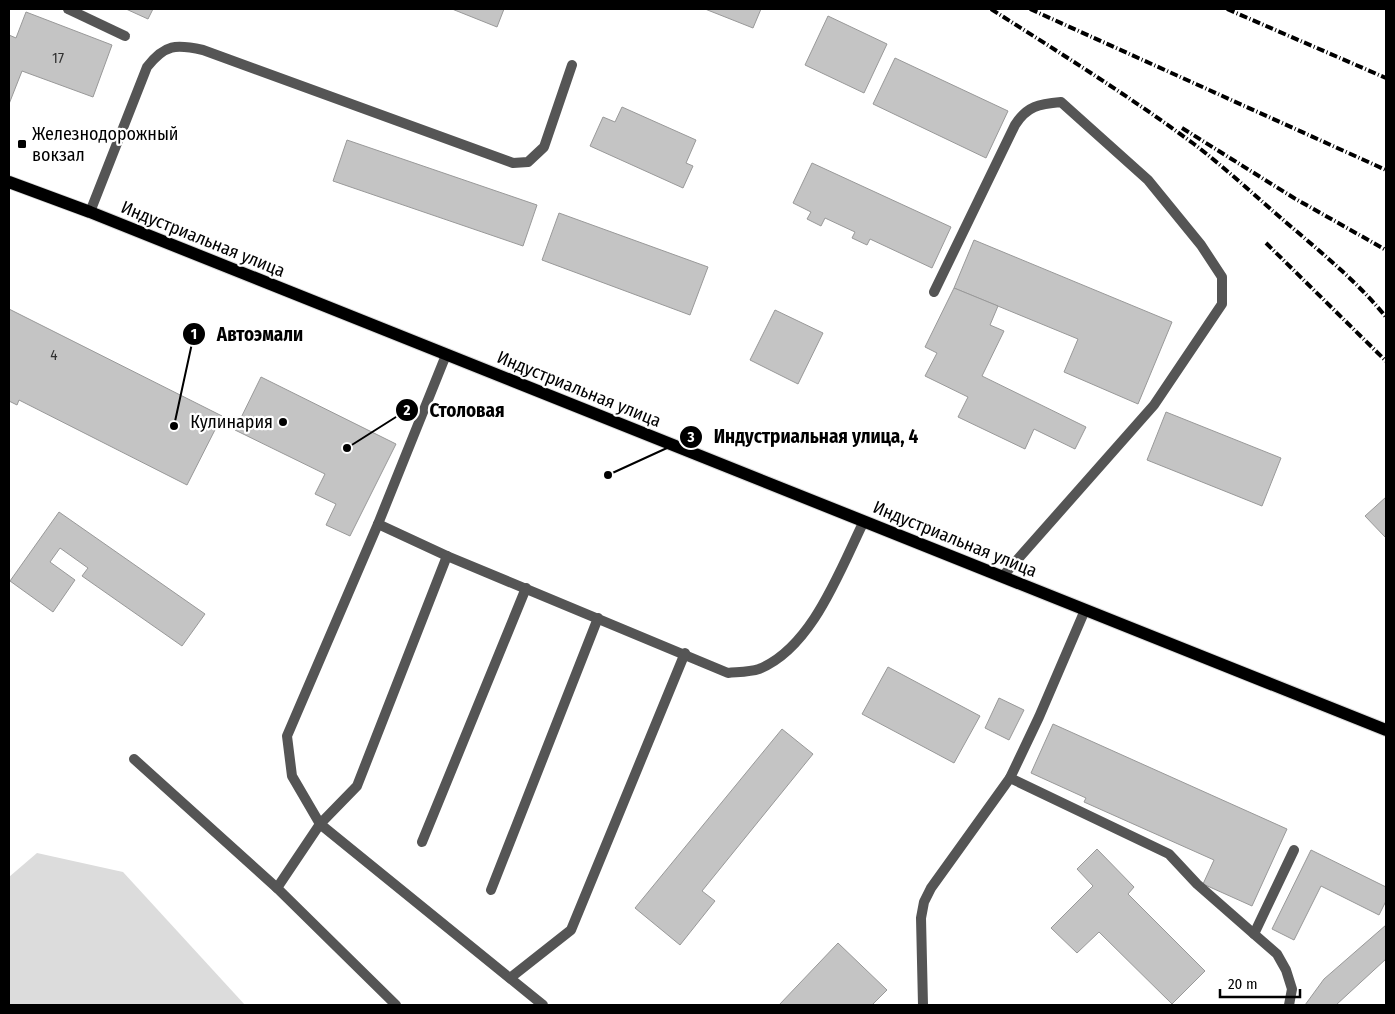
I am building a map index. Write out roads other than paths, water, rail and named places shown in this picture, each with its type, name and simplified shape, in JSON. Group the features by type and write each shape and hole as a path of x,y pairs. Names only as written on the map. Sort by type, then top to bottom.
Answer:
{"main road":[{"name":"Индустриальная улица","path":"9,182 90,212 1386,730"}],"lane":[{"path":"68,9 125,36"},
{"path":"90,212 147,67 155,57 168,48 181,45 203,50 513,163 528,162 544,146 572,65"},
{"path":"934,292 1022,114 1034,107 1061,102 1148,180 1200,245 1222,278 1222,304 1154,405 1002,577"},
{"path":"446,355 378,524 287,736 292,776 320,824 544,1005"},
{"path":"378,524 447,556 728,673 758,670 792,648 819,612 864,522"},
{"path":"277,888 320,824 358,786 447,556"},
{"path":"422,842 526,588"},
{"path":"923,1005 920,918 924,902 931,888 1010,778 1039,717 1085,610"},
{"path":"491,890 598,618"},
{"path":"510,978 571,930 685,654"},
{"path":"134,759 277,888 396,1005"},
{"path":"1010,778 1169,854 1197,884 1277,954 1286,970 1292,989 1289,1005"},
{"path":"1254,934 1294,850"}],"railway":[{"path":"991,9 1068,58 1194,144 1336,265 1386,317"},
{"path":"1030,9 1386,170"},
{"path":"1227,9 1386,78"},
{"path":"1182,128 1294,198 1386,250"},
{"path":"1266,243 1386,361"}],"place":[{"name":"Железнодорожный вокзал","path":"22,144"},
{"name":"Кулинария","path":"283,422"},
{"name":"Автоэмали","path":"174,426"},
{"name":"Столовая","path":"347,448"},
{"name":"Индустриальная улица, 4","path":"608,475"}]}
